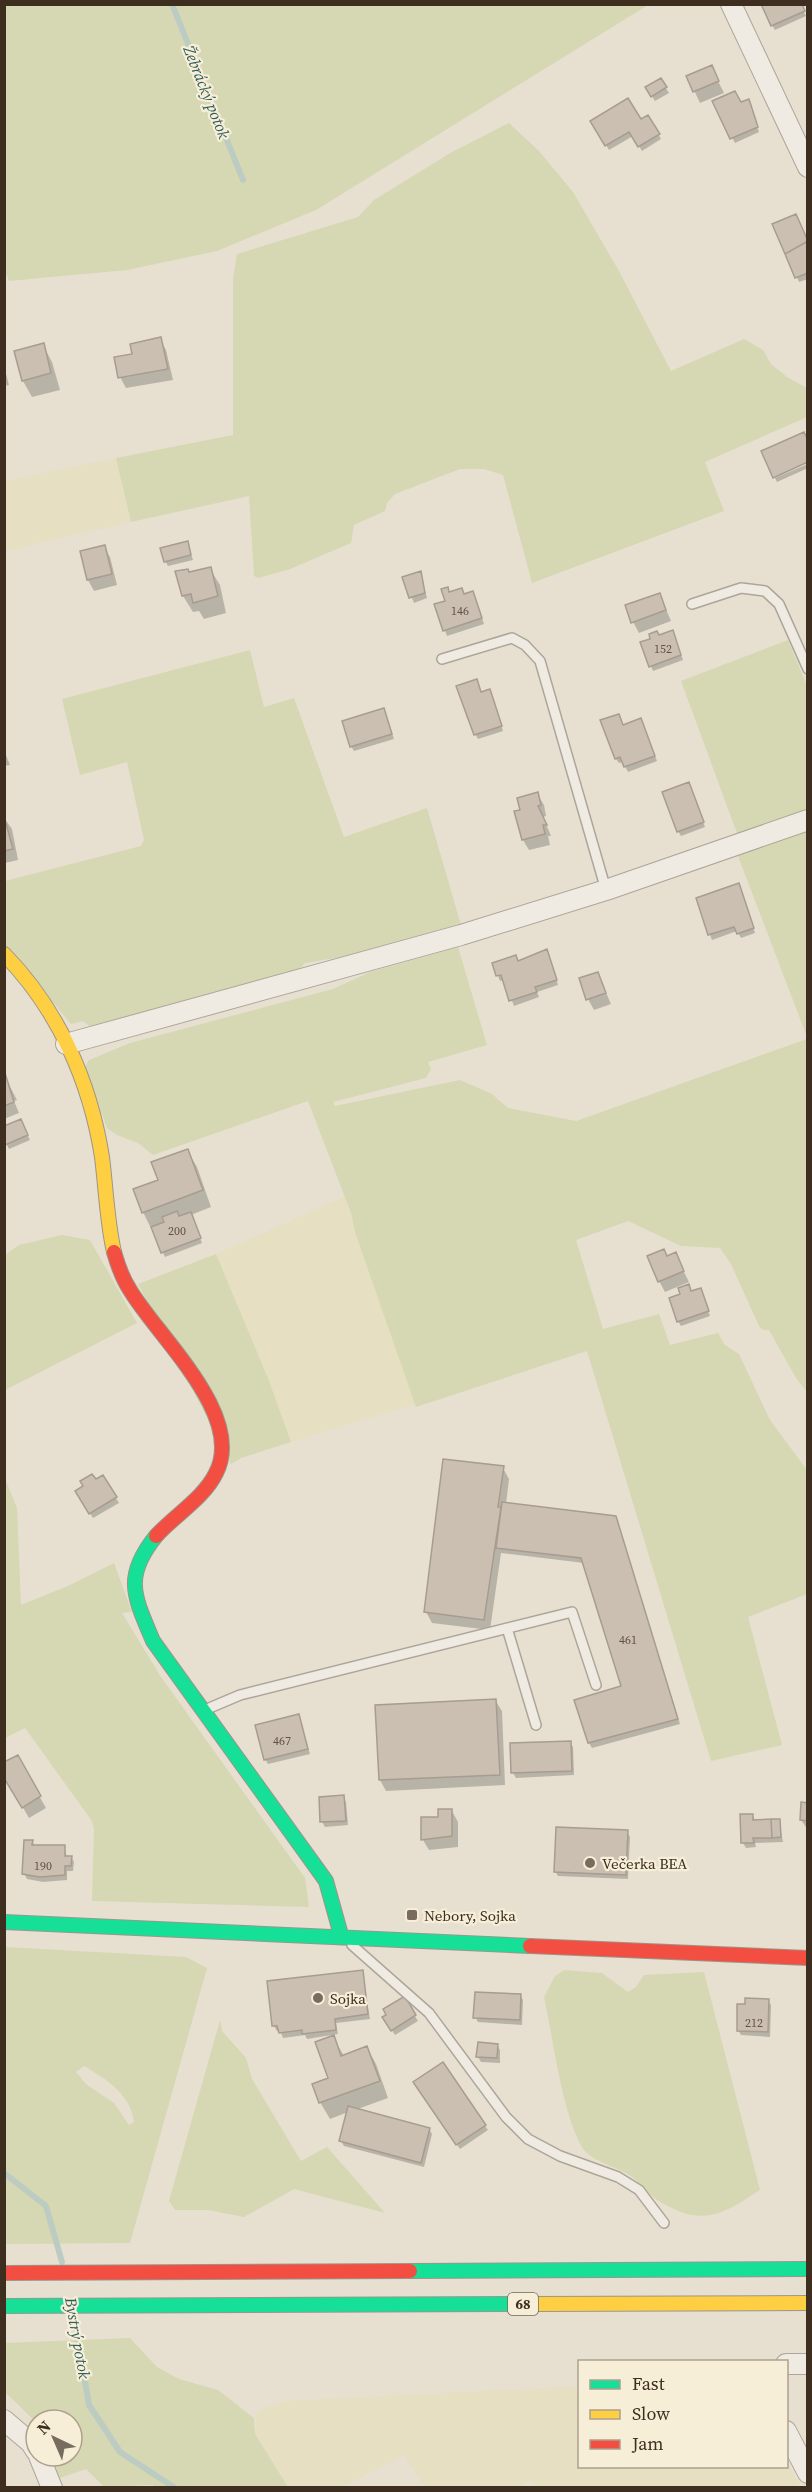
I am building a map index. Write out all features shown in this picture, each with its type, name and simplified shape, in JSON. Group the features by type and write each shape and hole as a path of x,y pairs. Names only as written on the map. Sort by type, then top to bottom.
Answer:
{"main road":[{"path":"4,954 22,970 46,1004 66,1044 87,1095 99,1142 118,1267 136,1301 202,1390 215,1413 220,1431 221,1458 211,1483 154,1537 132,1579 138,1605 153,1641 326,1881 341,1935"},
{"path":"4,1922 341,1935 807,1958"},
{"path":"4,2273 807,2269"},
{"name":"68","path":"4,2306 807,2302"}],"street":[{"path":"731,4 807,167"},
{"path":"66,1044 461,935 606,890 807,820"},
{"path":"788,2364 807,2364"},
{"path":"4,2420 24,2437"},
{"path":"788,2435 807,2473"},
{"path":"44,2468 52,2487"}],"lane":[{"path":"692,604 741,588 765,591 779,604 807,669"},
{"path":"442,659 512,638 525,645 540,661 606,890"},
{"path":"204,1710 240,1695 572,1612 596,1685"},
{"path":"507,1628 536,1725"},
{"path":"341,1935 429,2013 506,2117 528,2139 560,2156 618,2177 639,2190 664,2223"}],"shaded area":[{"path":"116,458 131,522 5,551 4,481"},
{"path":"345,1196 415,1404 291,1442 269,1381 216,1254"},
{"path":"578,2386 578,2468 788,2468 788,2465 801,2487 535,2488 530,2480 520,2487 425,2487 404,2455 343,2487 288,2487 255,2434 257,2411 283,2401"}],"green space":[{"path":"5,4 648,5 316,210 217,251 127,270 9,281 4,269"},
{"path":"509,123 539,151 573,192 619,271 671,371 744,339 763,350 771,364 787,377 807,388 807,417 705,462 724,511 532,583 503,475 484,469 460,469 395,494 387,503 385,511 354,525 351,543 290,569 258,578 254,576 249,496 131,522 116,458 233,435 233,279 237,254 358,217 374,200 452,152"},
{"path":"788,640 807,686 807,811 738,836 681,681"},
{"path":"250,650 264,707 294,698 344,837 427,808 461,925 354,955 305,963 299,970 92,1028 83,1021 71,1024 5,945 5,881 141,846 144,840 127,762 80,775 62,699"},
{"path":"807,827 807,1037 736,851"},
{"path":"458,947 487,1045 428,1062 431,1069 426,1078 333,1102 335,1106 460,1080 492,1094 508,1108 576,1121 807,1039 807,1392 796,1378 769,1330 763,1330 759,1326 731,1264 720,1248 681,1246 628,1221 576,1240 603,1329 659,1314 670,1345 718,1333 725,1345 739,1354 770,1420 807,1470 807,1594 748,1617 782,1745 711,1761 587,1351 416,1407 356,1235 351,1213 308,1101 153,1155 138,1143 117,1135 107,1128 85,1067 89,1060 130,1043 333,989 370,972"},
{"path":"62,1235 90,1240 137,1323 5,1390 5,1255 19,1245"},
{"path":"216,1254 269,1381 291,1442 241,1458 231,1464 138,1284"},
{"path":"4,1476 17,1508 21,1605 70,1585 114,1563 132,1612 122,1613 161,1677 305,1878 309,1907 92,1901 94,1829 92,1821 25,1728 5,1738"},
{"path":"5,1947 186,1957 207,1968 130,2243 5,2244","holes":["84,2066 116,2088 128,2103 134,2122 129,2125 114,2103 86,2084 76,2072"]},
{"path":"564,1970 602,1973 628,1992 636,1987 644,1975 704,1972 760,2190 721,2212 698,2216 672,2208 656,2199 629,2175 597,2160 586,2152 569,2115 544,1997 555,1976"},
{"path":"220,2020 222,2031 246,2058 252,2079 301,2161 327,2147 385,2213 294,2189 244,2217 208,2210 175,2210 169,2201"},
{"path":"130,2338 157,2367 179,2379 218,2390 254,2418 255,2434 288,2487 155,2488 153,2485 104,2487 86,2469 57,2479 55,2468 84,2468 84,2408 24,2408 24,2410 5,2392 4,2343"}],"building":[{"path":"761,4 802,4 805,11 771,26"},
{"path":"712,65 719,81 693,92 686,76"},
{"path":"661,78 667,87 651,97 645,87"},
{"path":"735,91 741,102 749,99 758,127 730,139 712,101"},
{"path":"628,98 641,119 648,115 660,134 638,147 629,132 605,146 590,121"},
{"path":"796,214 808,241 785,254 772,224"},
{"path":"808,241 808,273 795,278 785,254"},
{"path":"161,337 168,369 118,378 114,357 132,354 130,344"},
{"path":"44,343 51,373 22,381 14,351"},
{"path":"804,432 808,440 808,462 773,478 761,451"},
{"path":"188,541 191,555 164,562 160,548"},
{"path":"105,545 112,574 87,580 80,551"},
{"path":"211,567 218,596 193,603 191,594 182,596 175,571 188,569 189,572"},
{"path":"421,571 425,593 409,598 402,577"},
{"path":"448,587 449,592 462,588 464,594 473,591 482,618 443,631 434,604 445,601 441,589"},
{"path":"660,593 666,610 631,623 625,605"},
{"path":"673,630 681,655 649,667 640,642 650,639 649,634 657,631 659,635"},
{"path":"477,679 481,692 490,689 502,726 474,735 456,686"},
{"path":"384,708 392,734 350,747 342,721"},
{"path":"619,714 623,725 641,718 655,756 624,767 620,757 615,759 600,720"},
{"path":"689,782 704,822 677,832 662,792"},
{"path":"538,792 541,805 538,806 547,825 543,825 545,834 522,840 514,811 520,810 517,798"},
{"path":"4,816 13,849 4,851"},
{"path":"739,883 754,928 737,934 734,927 708,935 696,898"},
{"path":"547,949 557,980 535,987 537,992 509,1001 501,975 496,976 492,963 516,955 518,961"},
{"path":"598,972 606,993 586,1000 579,978"},
{"path":"4,1073 14,1102 4,1106"},
{"path":"21,1119 28,1135 5,1145 4,1126"},
{"path":"188,1149 203,1190 142,1213 133,1189 158,1180 151,1162"},
{"path":"177,1211 179,1216 191,1212 201,1238 161,1253 151,1227 164,1222 162,1217"},
{"path":"664,1249 667,1256 676,1252 684,1271 658,1282 647,1256"},
{"path":"689,1284 691,1291 701,1288 709,1311 677,1322 669,1298 680,1294 678,1288"},
{"path":"443,1459 504,1466 498,1507 501,1507 484,1620 424,1612"},
{"path":"92,1474 96,1479 103,1475 117,1497 89,1514 75,1491 83,1486 80,1481"},
{"path":"502,1502 616,1516 678,1719 588,1743 574,1700 621,1686 581,1558 496,1548"},
{"path":"496,1699 500,1775 379,1780 375,1705"},
{"path":"299,1714 308,1749 264,1760 255,1725"},
{"path":"571,1741 572,1771 511,1773 510,1743"},
{"path":"18,1755 41,1796 22,1808 4,1778 4,1762"},
{"path":"344,1795 346,1821 320,1822 319,1797"},
{"path":"801,1802 808,1803 808,1821 800,1820"},
{"path":"438,1809 452,1809 452,1836 421,1840 421,1817 438,1817"},
{"path":"740,1814 753,1814 753,1820 771,1819 772,1838 753,1838 754,1843 741,1843"},
{"path":"771,1819 780,1819 781,1837 772,1838"},
{"path":"556,1827 628,1830 626,1875 554,1872"},
{"path":"24,1840 33,1840 32,1845 65,1845 65,1856 72,1856 71,1866 65,1866 65,1875 40,1877 22,1874"},
{"name":"Sojka","path":"363,1970 368,2014 335,2019 336,2030 302,2034 302,2030 279,2033 277,2026 272,2026 267,1981"},
{"path":"475,1992 521,1994 520,2020 473,2018"},
{"path":"405,1996 416,2015 391,2031 382,2017 386,2015 383,2009"},
{"path":"745,1998 769,1999 768,2032 737,2031 737,2004 745,2004"},
{"path":"334,2035 341,2056 367,2046 380,2081 319,2103 312,2084 328,2078 315,2042"},
{"path":"478,2042 498,2044 497,2058 476,2057"},
{"path":"443,2062 486,2125 456,2145 413,2082"},
{"path":"348,2106 430,2128 421,2163 339,2141"}],"waterway":[{"name":"Žebrácký potok","path":"172,4 243,180"},
{"name":"Bystrý potok","path":"4,2173 46,2206 62,2262"},
{"name":"Bystrý potok","path":"74,2316 89,2405 120,2452 175,2488"}],"traffic: fast":[{"path":"156,1536 139,1563 135,1587 137,1599 153,1641 326,1881 341,1935"},
{"path":"4,1922 530,1946"},
{"path":"410,2271 808,2269"},
{"path":"4,2306 532,2304"}],"traffic: slow":[{"path":"4,954 23,975 56,1022 80,1074 97,1129 114,1252"},
{"path":"532,2304 808,2303"}],"traffic: jam":[{"path":"114,1252 127,1285 194,1377 209,1402 219,1426 222,1450 216,1473 211,1482 156,1536"},
{"path":"530,1946 808,1958"},
{"path":"4,2273 410,2271"}],"place":[{"name":"Večerka BEA","path":"590,1863"},
{"name":"Nebory, Sojka","path":"412,1915"},
{"name":"Sojka","path":"318,1998"}]}
